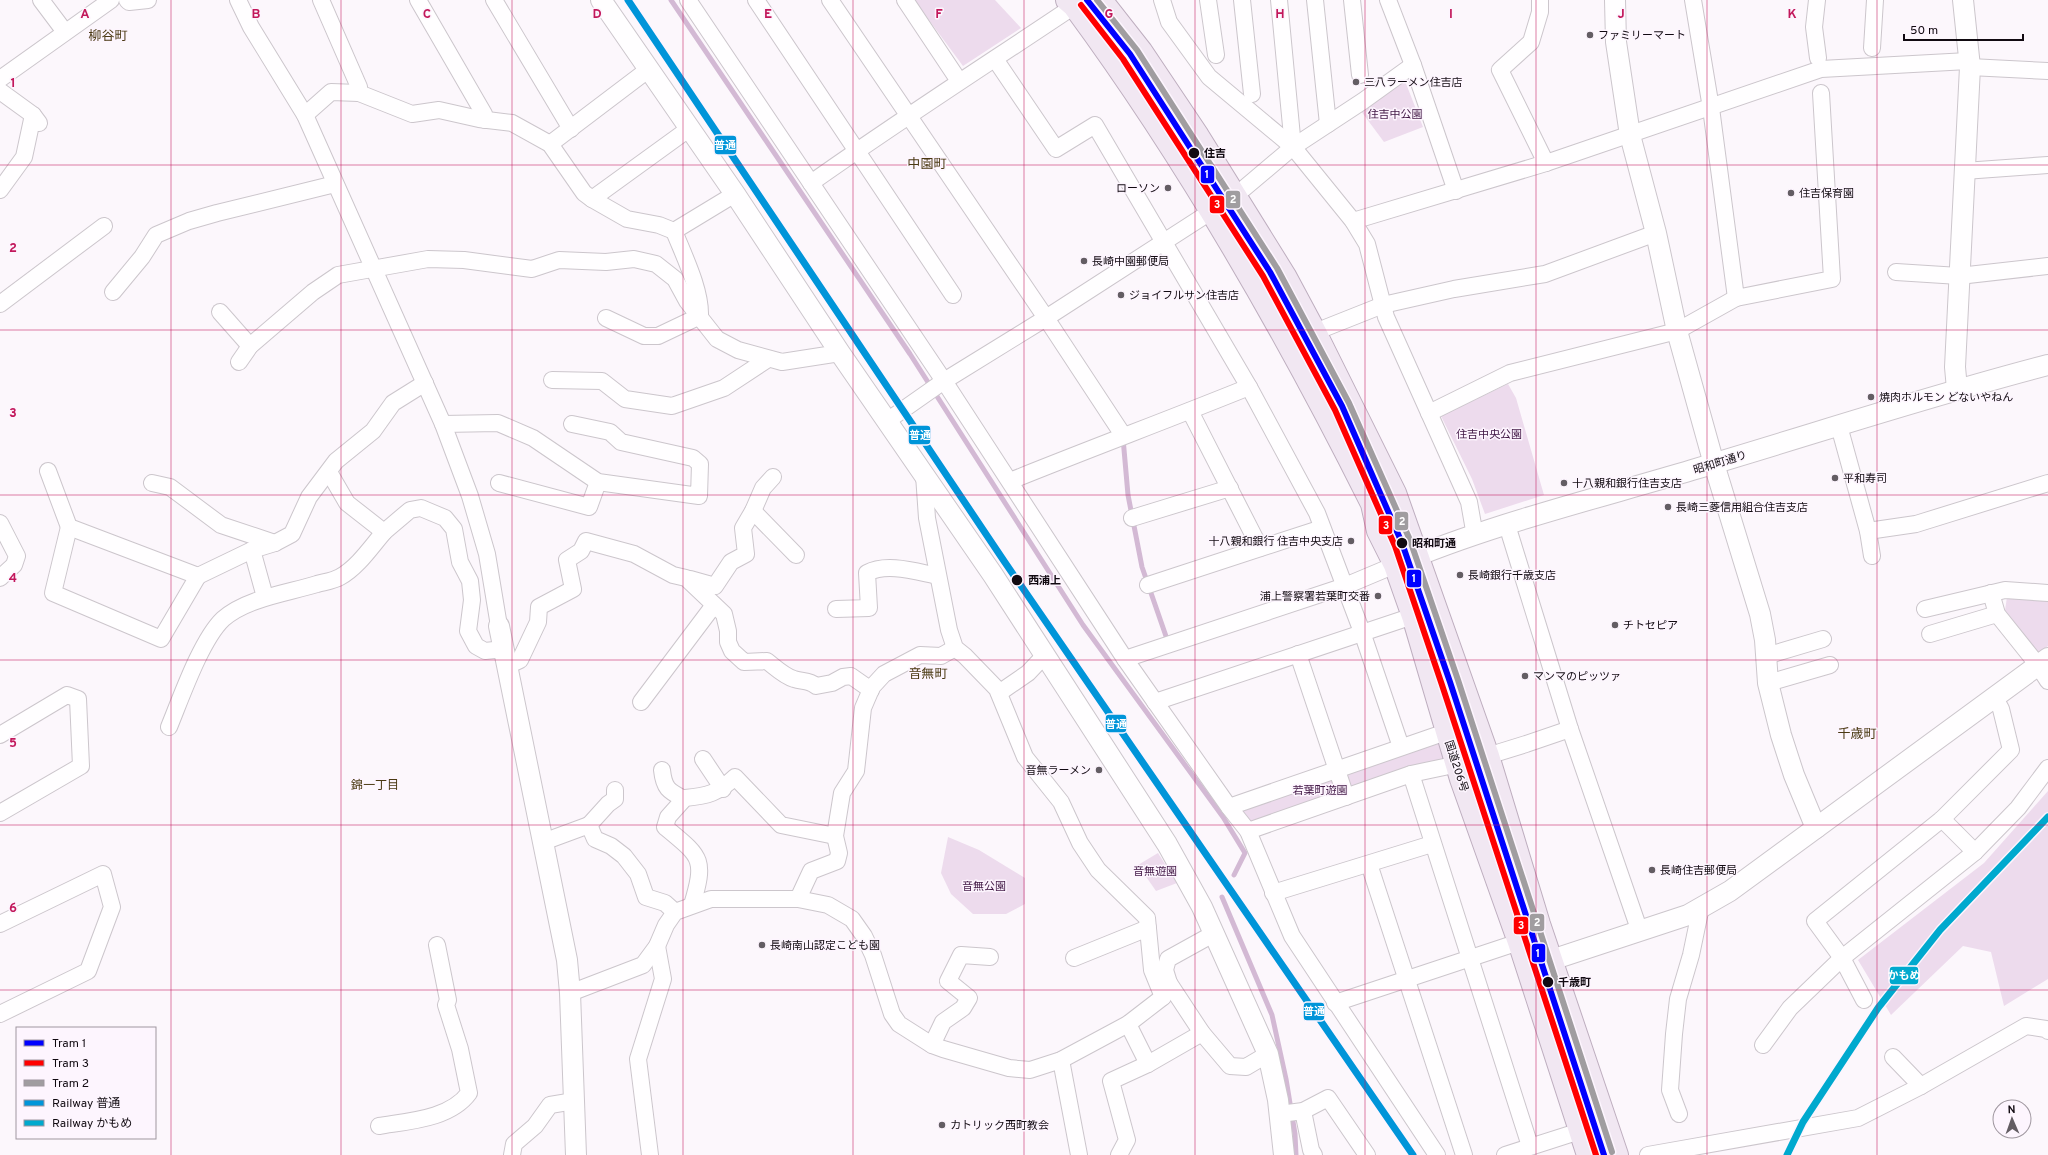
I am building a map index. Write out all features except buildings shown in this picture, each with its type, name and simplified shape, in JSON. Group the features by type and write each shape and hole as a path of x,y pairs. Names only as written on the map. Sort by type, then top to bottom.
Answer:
{"highway":[{"path":"1101,0 1145,57 1198,136 1284,276 1315,332 1395,493 1488,756 1539,924 1617,1155"},
{"name":"国道206号","path":"1070,3 1116,64 1212,211 1275,318 1372,504 1378,531 1395,565 1413,616 1456,765 1519,942 1588,1155"}],"street":[{"path":"41,0 65,32"},
{"path":"0,79 111,0"},
{"path":"127,0 129,2 148,0"},
{"path":"238,0 251,26 305,115 443,424 470,496 487,554 505,658 567,960 570,993 576,1155"},
{"path":"321,0 359,87 358,93"},
{"path":"418,0 484,114 485,120"},
{"path":"494,0 571,129"},
{"path":"601,0 735,194 840,353 994,575 1167,844 1215,933 1292,1113 1314,1155"},
{"path":"688,0 944,381 1125,659 1229,807 1248,831 1292,936 1437,1155"},
{"path":"756,0 953,295"},
{"path":"830,0 1046,318 1123,435"},
{"path":"905,0 959,81"},
{"path":"1162,0 1169,22 1209,77 1293,147 1354,221 1367,244 1386,317 1469,502 1475,536"},
{"path":"1208,0 1216,55"},
{"path":"1242,0 1252,94"},
{"path":"1279,0 1293,147"},
{"path":"1315,0 1328,124"},
{"path":"1352,0 1360,75"},
{"path":"1388,0 1413,65 1456,191"},
{"path":"1540,0 1540,12 1531,42 1500,70 1546,163"},
{"path":"1615,0 1616,42 1630,135 1656,233 1677,331 1714,464 1760,614 1768,683 1779,729 1794,775 1816,828"},
{"path":"1693,0 1711,108 1736,298"},
{"path":"1817,0 1814,27 1818,58"},
{"path":"1872,48 1875,0"},
{"path":"1957,388 1955,367 1969,64 1968,37 1963,0"},
{"path":"811,182 909,117 959,81 995,59 1070,3"},
{"path":"995,59 1056,149 1095,125 1165,242 1249,387 1317,513 1362,632 1401,747"},
{"path":"1354,221 1546,163 1711,108 1821,69 1969,64 2048,71"},
{"path":"887,421 944,381 1046,318 1235,196 1293,147 1413,65"},
{"path":"550,144 649,69"},
{"path":"0,91 36,119 24,157 0,190"},
{"path":"305,115 331,92 358,93 412,114 439,110 485,120 512,123 550,144 584,193 592,199 627,219 659,225 674,231 686,262 700,307 700,316"},
{"path":"1429,413 1510,373 1677,331 1736,298 1832,279 1821,93"},
{"path":"592,199 690,128"},
{"path":"1964,171 2048,165"},
{"path":"113,292 142,257 156,235 189,221 217,213 335,184"},
{"path":"674,231 735,194"},
{"path":"0,304 104,226"},
{"path":"1315,332 1383,305 1454,289 1545,274 1656,233"},
{"path":"239,362 250,346 313,292 338,275 428,259 464,260 532,269 559,260 606,262 634,259 656,264 675,279 687,301 717,339 738,350 782,362 840,353"},
{"path":"1896,272 1960,276 2048,266"},
{"path":"220,312 250,346"},
{"path":"606,318 644,336 658,336 700,316"},
{"path":"552,380 602,382 625,399 672,406 724,388 768,359"},
{"name":"昭和町通り","path":"1395,565 1418,555 1507,525 1839,426 1957,388 2048,365"},
{"path":"48,471 69,527 53,593 162,639 198,576 252,550 275,543 292,534 309,496 336,461 373,431 393,403 425,384"},
{"path":"1010,481 1123,435 1190,411 1249,387"},
{"path":"1190,411 1260,548"},
{"path":"443,424 498,423 533,438 598,482 699,496 700,464 693,458 621,442 610,432 572,424"},
{"path":"1839,426 1868,530 1872,556"},
{"path":"329,472 347,503 384,532"},
{"path":"924,474 927,518 949,630 955,648 965,656 999,693 1025,757 1061,802 1080,843 1098,870 1147,918 1152,970 1166,990 1230,1066 1246,1067 1268,1054"},
{"path":"169,727 203,648 223,619 239,609 265,597 296,590 340,577 355,566 384,532 410,510 421,508 445,518 454,529 460,562 470,581 472,600 468,631 476,646 505,658 520,660 538,622 539,607 573,589 567,560 581,551 586,542 634,554 674,575 715,586 731,562 746,554 742,528 753,511 762,488 773,477"},
{"path":"499,483 590,507 598,482"},
{"path":"152,483 170,487 221,525 275,543"},
{"path":"1868,530 1916,524 2048,483"},
{"path":"1132,518 1230,488"},
{"path":"753,511 796,555"},
{"path":"0,523 17,556 14,565 0,578"},
{"path":"1507,525 1570,729 1640,932"},
{"path":"69,527 198,576"},
{"path":"1148,585 1322,528"},
{"path":"252,550 265,597"},
{"path":"1125,659 1345,586 1395,565"},
{"path":"836,609 869,608 867,573 876,568 905,570 938,576"},
{"path":"686,578 724,614 728,631 728,642 732,651 744,662 767,661 783,674 795,680 810,681 816,686 832,683 843,677 851,676 871,690"},
{"path":"1925,609 2005,590 2048,593"},
{"path":"1991,593 1997,614 2042,661 2048,681"},
{"path":"641,702 714,605"},
{"path":"1930,634 1997,614"},
{"path":"1155,702 1413,616"},
{"path":"1766,656 1823,639"},
{"path":"798,899 811,871 837,861 839,853 835,836 842,793 856,771 862,708 871,690 884,674 920,655 941,656 955,648"},
{"path":"1298,654 1338,769 1346,797"},
{"path":"999,693 1028,673 1045,655"},
{"path":"1527,968 1688,915 1730,892 2042,661"},
{"path":"1768,683 1830,665"},
{"path":"0,735 67,695 78,699 81,766 0,813"},
{"path":"1864,1000 1842,958 1814,921 1942,819 2011,750 2001,709 1994,696"},
{"path":"1248,831 1411,774 1456,765 1488,756 1570,729"},
{"path":"1229,807 1446,732"},
{"path":"703,759 723,789"},
{"path":"1763,1045 1790,1008 1842,958 1975,852 2018,808 2048,768"},
{"path":"662,770 663,780 668,791 684,799 707,796 723,789 735,776 781,825 835,836"},
{"path":"1411,774 1432,844 1530,1146"},
{"path":"543,842 589,825 608,804 615,800 615,790"},
{"path":"684,799 668,817 665,827 694,852 699,864 700,879 692,905"},
{"path":"1942,819 1975,852"},
{"path":"589,825 595,839 611,846 624,856 638,874 646,897 665,903 675,912"},
{"path":"1274,893 1432,844"},
{"path":"1369,864 1464,1155"},
{"path":"0,924 103,874 112,906 88,971 0,1014"},
{"path":"570,993 643,965 657,946 666,925 675,912 711,898 798,899 828,905 852,919 864,936 873,955 892,1014 899,1024 932,1045 1009,1068 1030,1070 1061,1060 1128,1024 1166,990"},
{"path":"1679,1114 1670,1090 1674,1034 1678,999 1691,955 1701,907"},
{"path":"1074,958 1148,928"},
{"path":"1166,990 1165,970 1168,959 1215,933"},
{"path":"1335,1003 1519,942"},
{"path":"379,1126 415,1120 448,1111 462,1103 469,1093 460,1049 446,1006 448,1000 437,944"},
{"path":"650,1155 638,1059 663,979 657,946"},
{"path":"932,1045 943,1022 963,1008 969,998 948,981 962,955 990,957"},
{"path":"1128,1024 1148,1064"},
{"path":"1648,1155 1858,1118 1921,1086 2026,1026 2046,1029 2048,1031"},
{"path":"1119,1155 1127,1140 1112,1081 1148,1064 1202,1033"},
{"path":"1893,1057 1921,1086"},
{"path":"1061,1060 1079,1155"},
{"path":"1292,1113 1328,1098 1367,1155"},
{"path":"512,1155 514,1144 535,1126 550,1105 574,1101"},
{"path":"1284,1155 1292,1113"},
{"path":"1505,1155 1580,1131"}],"green space":[{"path":"914,0 995,0 1021,28 963,66"},
{"name":"住吉中公園","path":"1405,81 1423,127 1384,142 1361,111"},
{"name":"住吉中央公園","path":"1508,384 1516,398 1544,495 1485,514 1472,479 1441,416"},
{"path":"2007,597 2048,600 2048,646 2037,654 2004,617"},
{"name":"若葉町遊園","path":"1444,737 1452,762 1349,793 1342,771"},
{"name":"若葉町遊園","path":"1336,773 1342,795 1253,826 1240,808"},
{"path":"2048,791 2048,979 2004,1006 1991,952 1963,946 1891,1015 1858,960 1984,863"},
{"name":"音無公園","path":"948,837 979,850 1025,878 1025,904 1006,914 973,914 951,894 941,873"},
{"name":"音無遊園","path":"1158,853 1177,883 1156,891 1138,865"}],"waterway":[{"path":"671,0 910,354 1083,625 1223,817 1245,853 1234,875"},
{"path":"1123,438 1128,495 1142,567 1168,642"},
{"path":"1222,897 1272,1015 1286,1079 1295,1134 1296,1155"}],"tram line":[{"name":"1","path":"1087,0 1130,54 1270,272 1342,406 1402,543 1450,682 1604,1155"},
{"name":"2","path":"1097,0 1137,50 1277,268 1349,403 1410,540 1458,680 1612,1152"},
{"name":"3","path":"1081,5 1123,59 1263,276 1335,410 1395,546 1596,1155"}],"rail line":[{"name":"普通","path":"628,0 1004,561 1413,1155"},
{"name":"かもめ","path":"1787,1155 1803,1122 1878,1008 1940,930 2048,817"}],"place":[{"name":"ファミリーマート","path":"1590,35"},
{"name":"三八ラーメン住吉店","path":"1356,82"},
{"name":"住吉","path":"1194,153"},
{"name":"ローソン","path":"1168,188"},
{"name":"住吉保育園","path":"1791,193"},
{"name":"長崎中園郵便局","path":"1084,261"},
{"name":"ジョイフルサン住吉店","path":"1121,295"},
{"name":"焼肉ホルモン どないやねん","path":"1871,397"},
{"name":"平和寿司","path":"1835,478"},
{"name":"十八親和銀行住吉支店","path":"1564,483"},
{"name":"長崎三菱信用組合住吉支店","path":"1668,507"},
{"name":"十八親和銀行 住吉中央支店","path":"1351,541"},
{"name":"昭和町通","path":"1402,543"},
{"name":"長崎銀行千歳支店","path":"1460,575"},
{"name":"西浦上","path":"1017,580"},
{"name":"浦上警察署若葉町交番","path":"1378,596"},
{"name":"チトセピア","path":"1615,625"},
{"name":"マンマのピッツァ","path":"1525,676"},
{"name":"音無ラーメン","path":"1099,770"},
{"name":"長崎住吉郵便局","path":"1652,870"},
{"name":"長崎南山認定こども園","path":"762,945"},
{"name":"千歳町","path":"1548,982"},
{"name":"カトリック西町教会","path":"942,1125"}],"district":[{"name":"柳谷町","path":"108,35"},
{"name":"中園町","path":"927,163"},
{"name":"音無町","path":"928,673"},
{"name":"千歳町","path":"1857,733"},
{"name":"錦一丁目","path":"375,785"}]}
